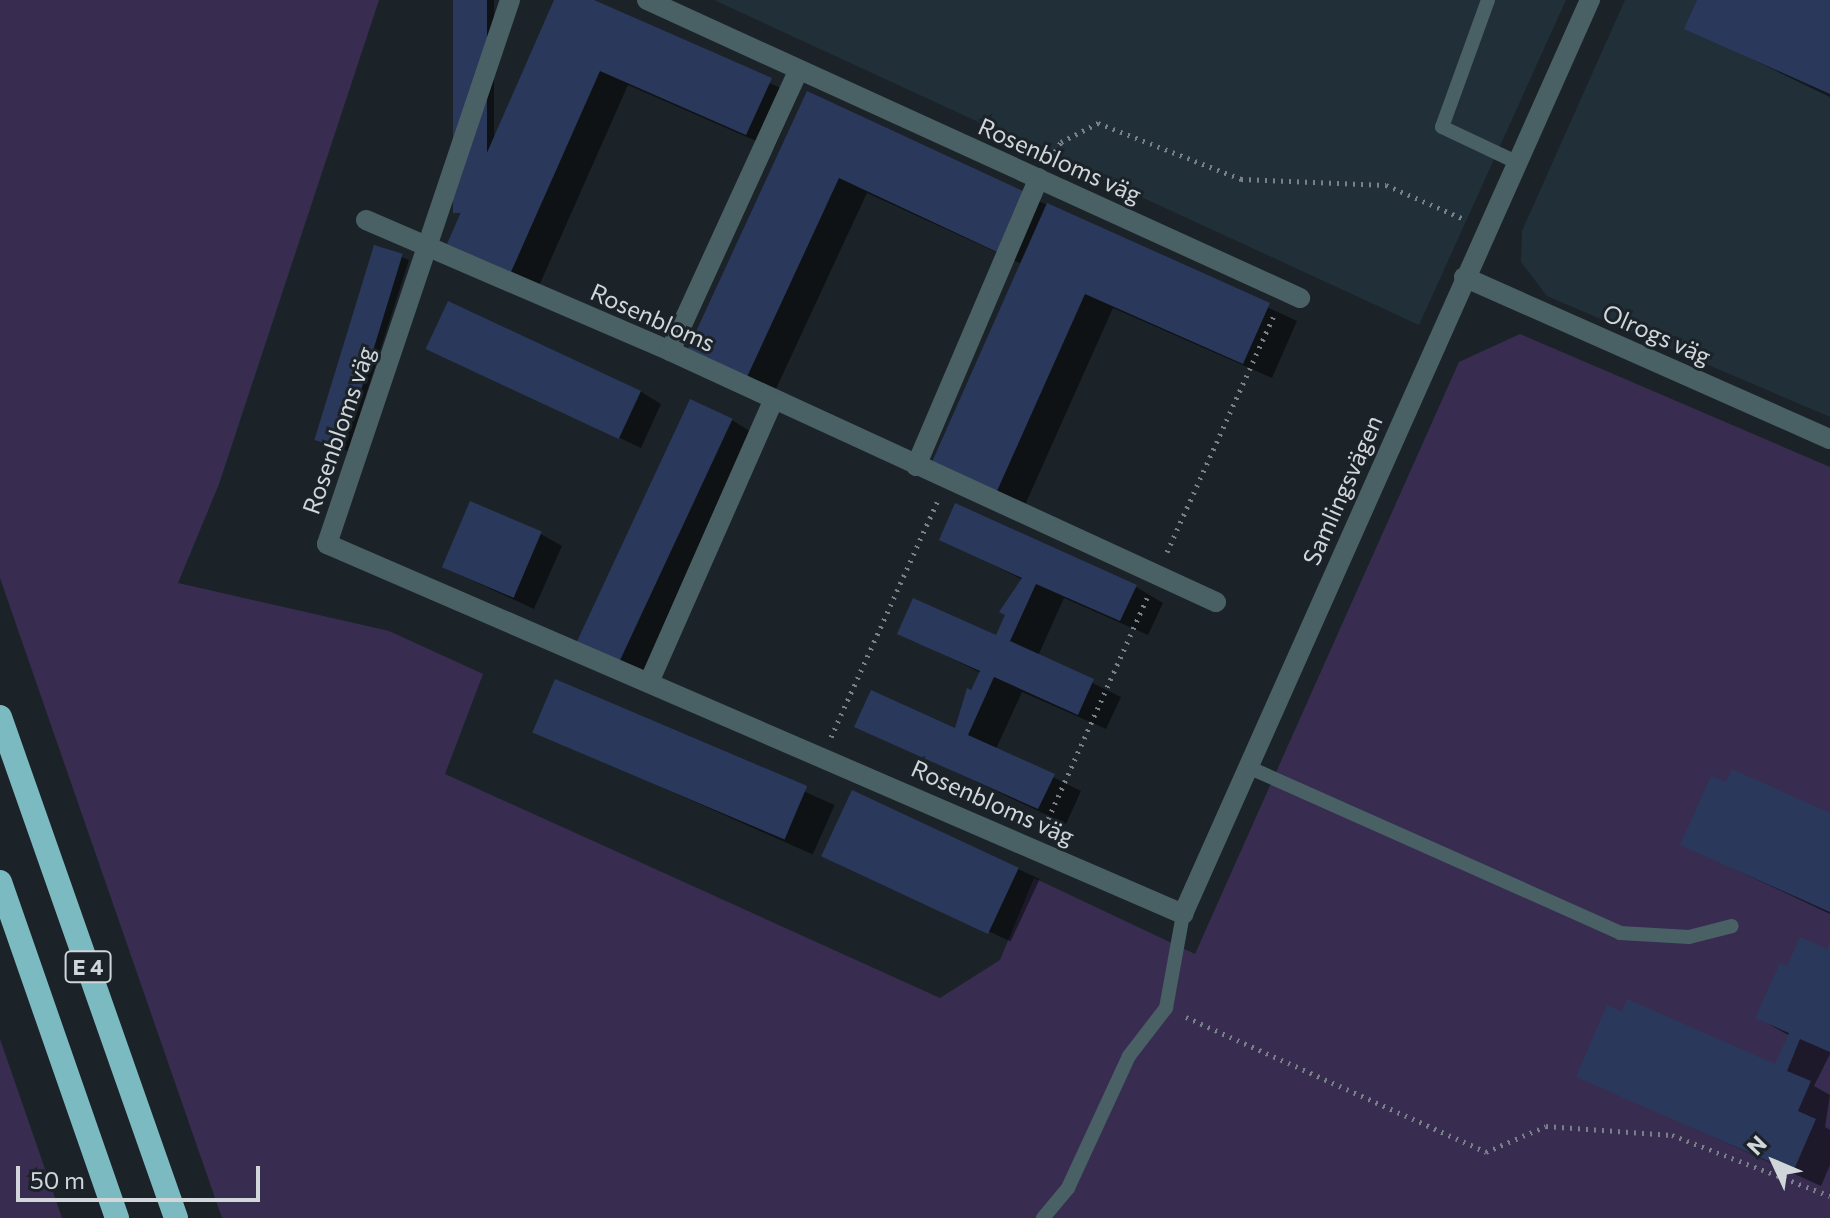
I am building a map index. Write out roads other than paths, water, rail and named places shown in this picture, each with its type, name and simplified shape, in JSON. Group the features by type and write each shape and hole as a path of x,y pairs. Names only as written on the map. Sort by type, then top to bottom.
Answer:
{"highway":[{"name":"E 4","path":"0,717 176,1218"},
{"name":"E 4","path":"0,882 117,1218"}],"street":[{"name":"Rosenbloms väg","path":"510,0 327,544 650,680 1183,914"},
{"name":"Rosenbloms väg","path":"647,0 1300,298"},
{"name":"Samlingsvägen","path":"1183,914 1514,161 1590,0"},
{"path":"670,351 798,71"},
{"path":"916,466 1039,178"},
{"name":"Rosenbloms","path":"366,220 670,351 773,401 1216,602"},
{"name":"Olrogs väg","path":"1464,277 1830,439"},
{"path":"650,680 773,401"}],"lane":[{"path":"1488,0 1442,127 1514,161"},
{"path":"1248,767 1620,933 1689,937 1732,926"},
{"path":"1043,1218 1081,1163 1129,1056 1166,1008 1183,914"}]}
